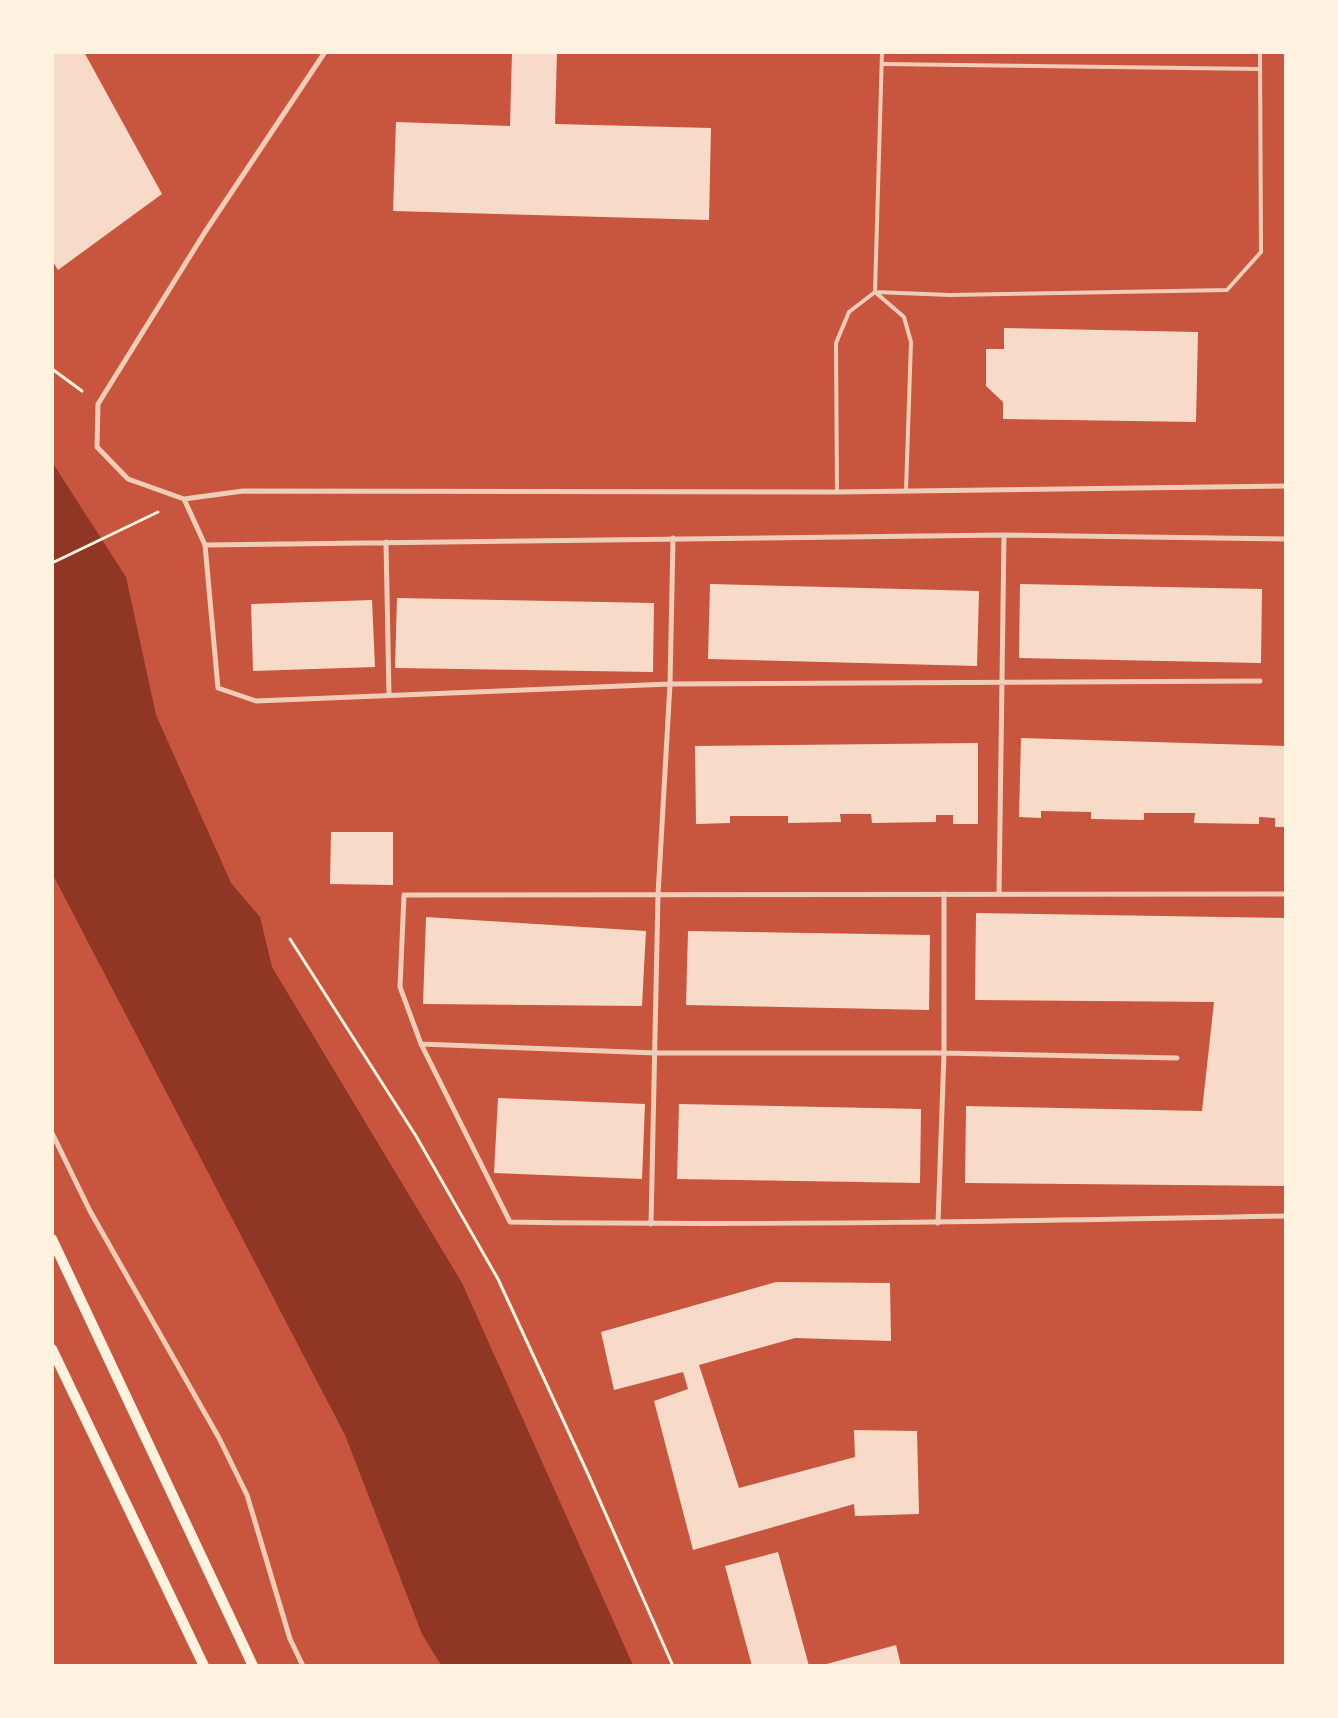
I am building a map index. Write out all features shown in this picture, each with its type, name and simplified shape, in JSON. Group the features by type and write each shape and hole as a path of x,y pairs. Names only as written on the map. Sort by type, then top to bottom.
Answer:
{"main road":[{"path":"52,1239 253,1666"},
{"path":"52,1349 204,1666"}],"street":[{"path":"326,52 205,232 98,404 97,447 128,479 184,499 243,491 836,492 1286,486"},
{"path":"184,499 204,545 218,688 256,701 670,684 1260,681"},
{"path":"204,545 1004,535 1286,539"},
{"path":"999,894 1004,535"},
{"path":"651,1224 658,895 670,684 673,538"},
{"path":"386,542 389,696"},
{"path":"938,1223 944,1053 944,894"},
{"path":"1286,894 404,895 400,987 421,1044 510,1222 651,1224 938,1223 1286,1216"},
{"path":"421,1044 656,1053 944,1053 1177,1058"},
{"path":"52,1133 90,1210 219,1438 247,1496 290,1639 303,1666"}],"lane":[{"path":"875,292 882,52"},
{"path":"836,492 836,343 849,312 875,292 950,295 1227,290 1261,252 1260,52"},
{"path":"884,64 1260,69"},
{"path":"875,292 904,317 910,342 906,490"}],"path":[{"path":"52,369 98,404"},
{"path":"52,563 126,527"},
{"path":"290,939 416,1136 498,1279 588,1474 673,1666"}],"shaded area":[{"path":"52,462 126,577 156,715 231,883 260,917 272,967 462,1283 633,1665 441,1665 422,1634 345,1435 53,875"}],"building":[{"path":"52,52 84,52 162,194 58,270 52,260"},
{"path":"512,52 557,52 555,124 711,128 709,220 393,211 396,122 510,126"},
{"path":"1004,328 1198,332 1196,422 1003,419 1003,402 986,386 986,349 1004,349"},
{"path":"710,584 979,591 977,666 708,659"},
{"path":"1020,584 1262,589 1261,663 1019,658"},
{"path":"397,598 654,603 653,672 395,668"},
{"path":"372,600 375,667 253,671 251,604"},
{"path":"1021,738 1286,746 1286,827 1275,827 1275,818 1259,817 1259,824 1194,823 1195,813 1144,813 1144,820 1091,819 1091,812 1041,811 1041,818 1019,817"},
{"path":"978,743 978,824 953,824 953,815 936,815 936,822 872,823 871,814 840,814 841,822 788,823 788,816 730,816 730,823 696,824 695,746"},
{"path":"331,832 393,832 393,885 330,884"},
{"path":"976,913 1286,918 1286,1186 965,1183 966,1106 1202,1111 1214,1002 975,1000"},
{"path":"426,917 646,931 642,1006 423,1004"},
{"path":"688,931 930,935 929,1010 686,1005"},
{"path":"498,1098 645,1104 642,1179 494,1173"},
{"path":"679,1104 921,1109 920,1183 677,1179"},
{"path":"776,1282 890,1283 891,1341 795,1338 699,1365 739,1488 855,1457 854,1430 917,1431 919,1514 855,1516 854,1504 693,1550 654,1401 688,1389 683,1372 614,1390 601,1332"},
{"path":"778,1552 809,1666 752,1666 725,1566"},
{"path":"896,1645 901,1666 823,1666 823,1665"}]}
